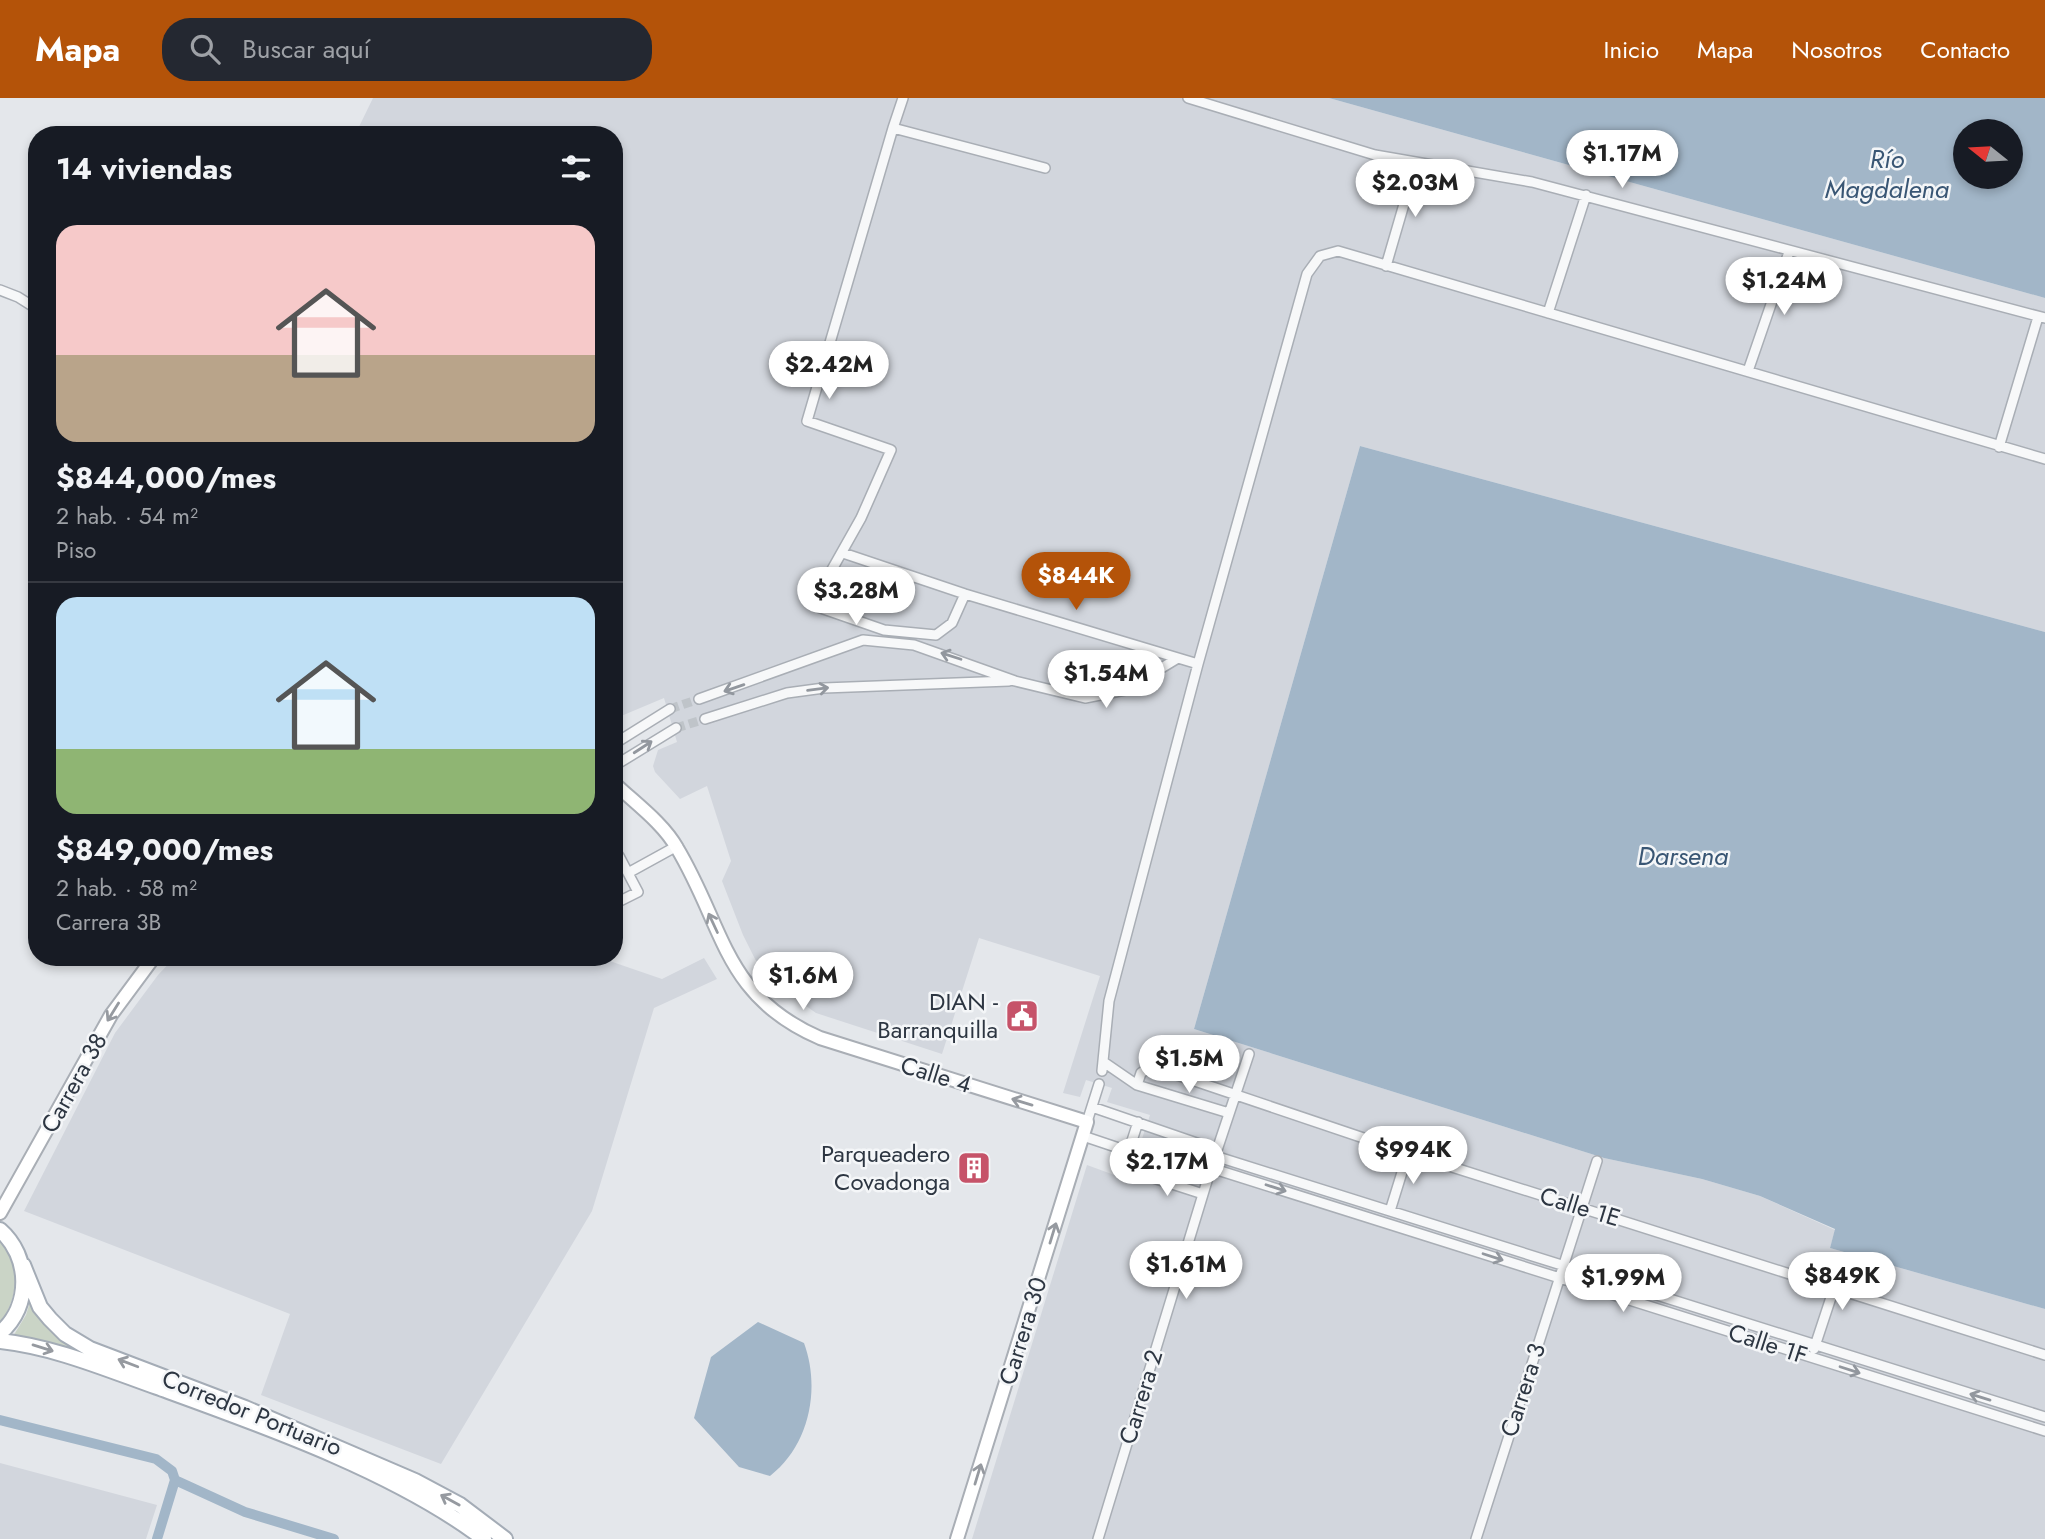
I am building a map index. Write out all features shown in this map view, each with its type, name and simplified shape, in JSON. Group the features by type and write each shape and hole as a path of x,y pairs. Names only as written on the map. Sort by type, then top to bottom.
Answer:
{"main road":[{"name":"Corredor Portuario","path":"0,1230 10,1239 40,1307 65,1334 90,1349 245,1408 415,1481 460,1505 505,1539"},
{"path":"0,1333 15,1316 21,1300 23,1265"},
{"name":"Corredor Portuario","path":"0,1341 35,1345 233,1415 411,1493 456,1518 484,1539"}],"street":[{"path":"903,98 807,421 891,450 878,484 843,553 812,605 857,622 901,633 936,635 952,623 965,594"},
{"path":"1188,98 1375,155 1532,182 1586,195 1788,252 2042,318 1999,447"},
{"path":"893,128 1045,168"},
{"path":"1386,266 1416,163"},
{"path":"1548,313 1586,195"},
{"path":"1229,1113 1137,1085 1104,1067 1109,1002 1198,664 1311,264 1320,256 1338,251 2045,459"},
{"path":"1748,371 1788,252"},
{"path":"0,290 28,304"},
{"path":"843,553 965,594 1198,664"},
{"path":"699,699 863,640 914,645 1014,681 1085,698 1125,690 1178,658"},
{"path":"705,719 787,693 824,688 1014,681"},
{"path":"623,738 670,709"},
{"path":"623,760 676,728"},
{"name":"Calle 4","path":"623,792 677,846 732,965 752,992 781,1018 820,1038 1087,1122"},
{"path":"628,873 677,846"},
{"path":"623,864 638,892 623,900"},
{"name":"Carrera 38","path":"0,1213 111,1015 147,966"},
{"name":"Carrera 2","path":"1098,1539 1211,1168 1249,1054"},
{"name":"Calle 1E","path":"1137,1085 1143,1069 1148,1068 2045,1355"},
{"path":"1087,1122 1099,1084"},
{"name":"Calle 1F","path":"1092,1107 1216,1153 1562,1267 2045,1417"},
{"name":"Carrera 30","path":"957,1539 1087,1122"},
{"path":"1129,1150 1138,1122"},
{"path":"1083,1136 1208,1178"},
{"path":"1390,1211 1408,1153"},
{"name":"Carrera 3","path":"1476,1539 1597,1161"},
{"name":"Calle 1F","path":"1211,1168 2045,1431"},
{"path":"1141,1174 1203,1194"},
{"path":"1405,1229 1409,1217"},
{"path":"1812,1357 1844,1258"},
{"path":"1730,1332 1733,1321"}],"shaded area":[{"path":"373,98 1329,98 2045,298 2045,632 1360,446 1194,1029 1604,1158 1702,1179 1760,1196 1835,1230 1830,1248 2045,1309 2045,1539 972,1539 1087,1165 1128,1180 1150,1115 1107,1102 1112,1088 1086,1080 1080,1097 1063,1093 1100,976 979,938 942,1054 816,1013 772,982 755,959 743,935 722,881 731,861 707,786 680,799 655,772 653,766 658,750 677,742 664,698 623,715 623,126 359,126"},
{"path":"704,958 717,979 654,1008 592,1211 441,1464 261,1395 290,1314 24,1211 115,1033 166,966 623,966 662,979"},
{"path":"0,1463 157,1505 146,1539 0,1539"}],"green space":[{"path":"0,1238 12,1259 15,1280 11,1302 0,1323"},
{"path":"31,1299 81,1349 80,1353 44,1341 12,1338 26,1315"}],"water":[{"name":"Río Magdalena","path":"1329,98 2045,98 2045,298"},
{"name":"Darsena","path":"1360,446 2045,632 2045,1309 1830,1248 1835,1229 1760,1196 1702,1179 1604,1158 1194,1029"},
{"path":"758,1322 804,1343 811,1379 808,1416 802,1433 783,1464 770,1476 739,1467 694,1418 711,1357"}],"waterway":[{"path":"0,1420 156,1459 172,1471 175,1480 245,1512 334,1539"},
{"path":"157,1539 175,1480"}],"tunnel":[{"path":"670,709 699,699"},
{"path":"676,728 705,719"}],"place":[{"name":"DIAN - Barranquilla","path":"1022,1016"},
{"name":"Parqueadero Covadonga","path":"974,1168"}]}
